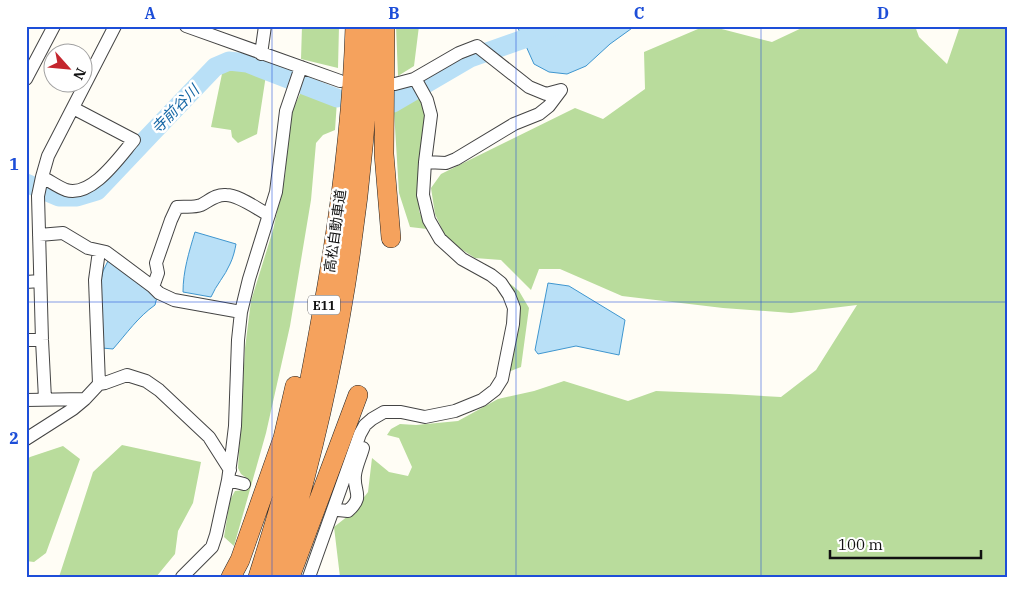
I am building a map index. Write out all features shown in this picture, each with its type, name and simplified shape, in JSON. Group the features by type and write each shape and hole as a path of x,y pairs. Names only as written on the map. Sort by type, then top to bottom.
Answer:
{"highway":[{"name":"高松自動車道","path":"258,577 294,452 330,271 349,130 355,26"},
{"name":"高松自動車道","path":"276,577 311,454 336,338 358,196 365,130 371,26"},
{"path":"385,26 384,154 391,238"},
{"path":"231,577 240,560 283,438 304,349 330,271"},
{"path":"290,577 358,395"}],"street":[{"path":"26,79 54,26"},
{"path":"45,399 40,281 40,186 48,156 115,26"},
{"path":"186,26 261,54 298,77 340,81"},
{"path":"261,54 265,26"},
{"path":"395,84 418,84 459,53 477,46 529,87 546,94 561,90 549,106 539,114 514,124 456,160 425,162"},
{"path":"182,577 212,547 216,536 229,475 235,426 240,312 276,192 286,111 298,77"},
{"path":"309,577 360,434 365,425 384,412 402,412 425,417 455,411 482,400 495,390 502,379 513,324 514,308 510,294 501,282 462,259 440,239 429,220 423,195 425,162 432,115 427,100 418,84"},
{"path":"40,186 67,190 88,187 97,182 134,140 73,108"},
{"path":"153,287 158,273 156,263 170,220 177,207 193,207 214,196 226,195 237,198 269,215"},
{"path":"39,234 63,233 88,248 106,252 159,292 174,300 240,312"},
{"path":"26,439 74,409 99,384 95,280 99,251"},
{"path":"26,282 40,281"},
{"path":"26,340 42,340"},
{"path":"99,384 105,384 127,375 146,381 159,390 209,437 229,475 244,484"},
{"path":"26,400 85,399"},
{"path":"338,510 348,511 355,505 358,498 355,475 372,419"}],"green space":[{"path":"302,26 339,26 338,68 301,59"},
{"path":"396,26 419,26 414,66 398,76"},
{"path":"705,26 772,42 806,26 915,26 919,37 947,64 960,26 1007,26 1007,577 340,577 334,527 353,512 368,492 372,458 389,472 408,476 412,467 399,438 387,435 391,429 400,424 416,425 458,421 498,399 534,391 564,381 628,401 656,391 781,397 816,370 857,305 791,313 723,308 622,296 560,269 539,269 531,290 501,260 475,258 447,240 435,214 431,188 441,174 575,108 603,119 645,89 644,52"},
{"path":"234,65 266,75 257,134 238,143 232,137 231,130 211,127 223,69"},
{"path":"301,92 337,101 335,130 323,135 316,143 311,200 290,326 266,433 234,546 224,537 230,500 235,491 244,490 248,479 241,474 238,468 245,348 251,301 273,230 285,176 289,124 293,109"},
{"path":"420,97 426,118 419,171 419,211 427,229 410,227 399,193 394,111"},
{"path":"503,278 519,291 529,308 521,367 508,372 519,309"},
{"path":"122,445 201,462 193,503 178,531 175,554 156,577 59,577 93,472"},
{"path":"63,446 80,459 46,553 34,562 26,561 26,460"}],"water":[{"path":"517,26 635,26 610,44 586,66 567,74 549,72 534,64"},
{"path":"195,232 236,244 228,268 211,297 183,292 185,269"},
{"path":"109,259 157,297 155,305 138,320 113,349 102,348 100,284 103,271"},
{"path":"548,283 569,286 625,320 619,355 576,346 538,354 535,350"}],"waterway":[{"name":"寺前谷川","path":"393,103 470,58 538,34 554,26"},
{"name":"寺前谷川","path":"26,183 59,197 77,197 97,191 215,67 229,61 247,63 337,98"}]}
